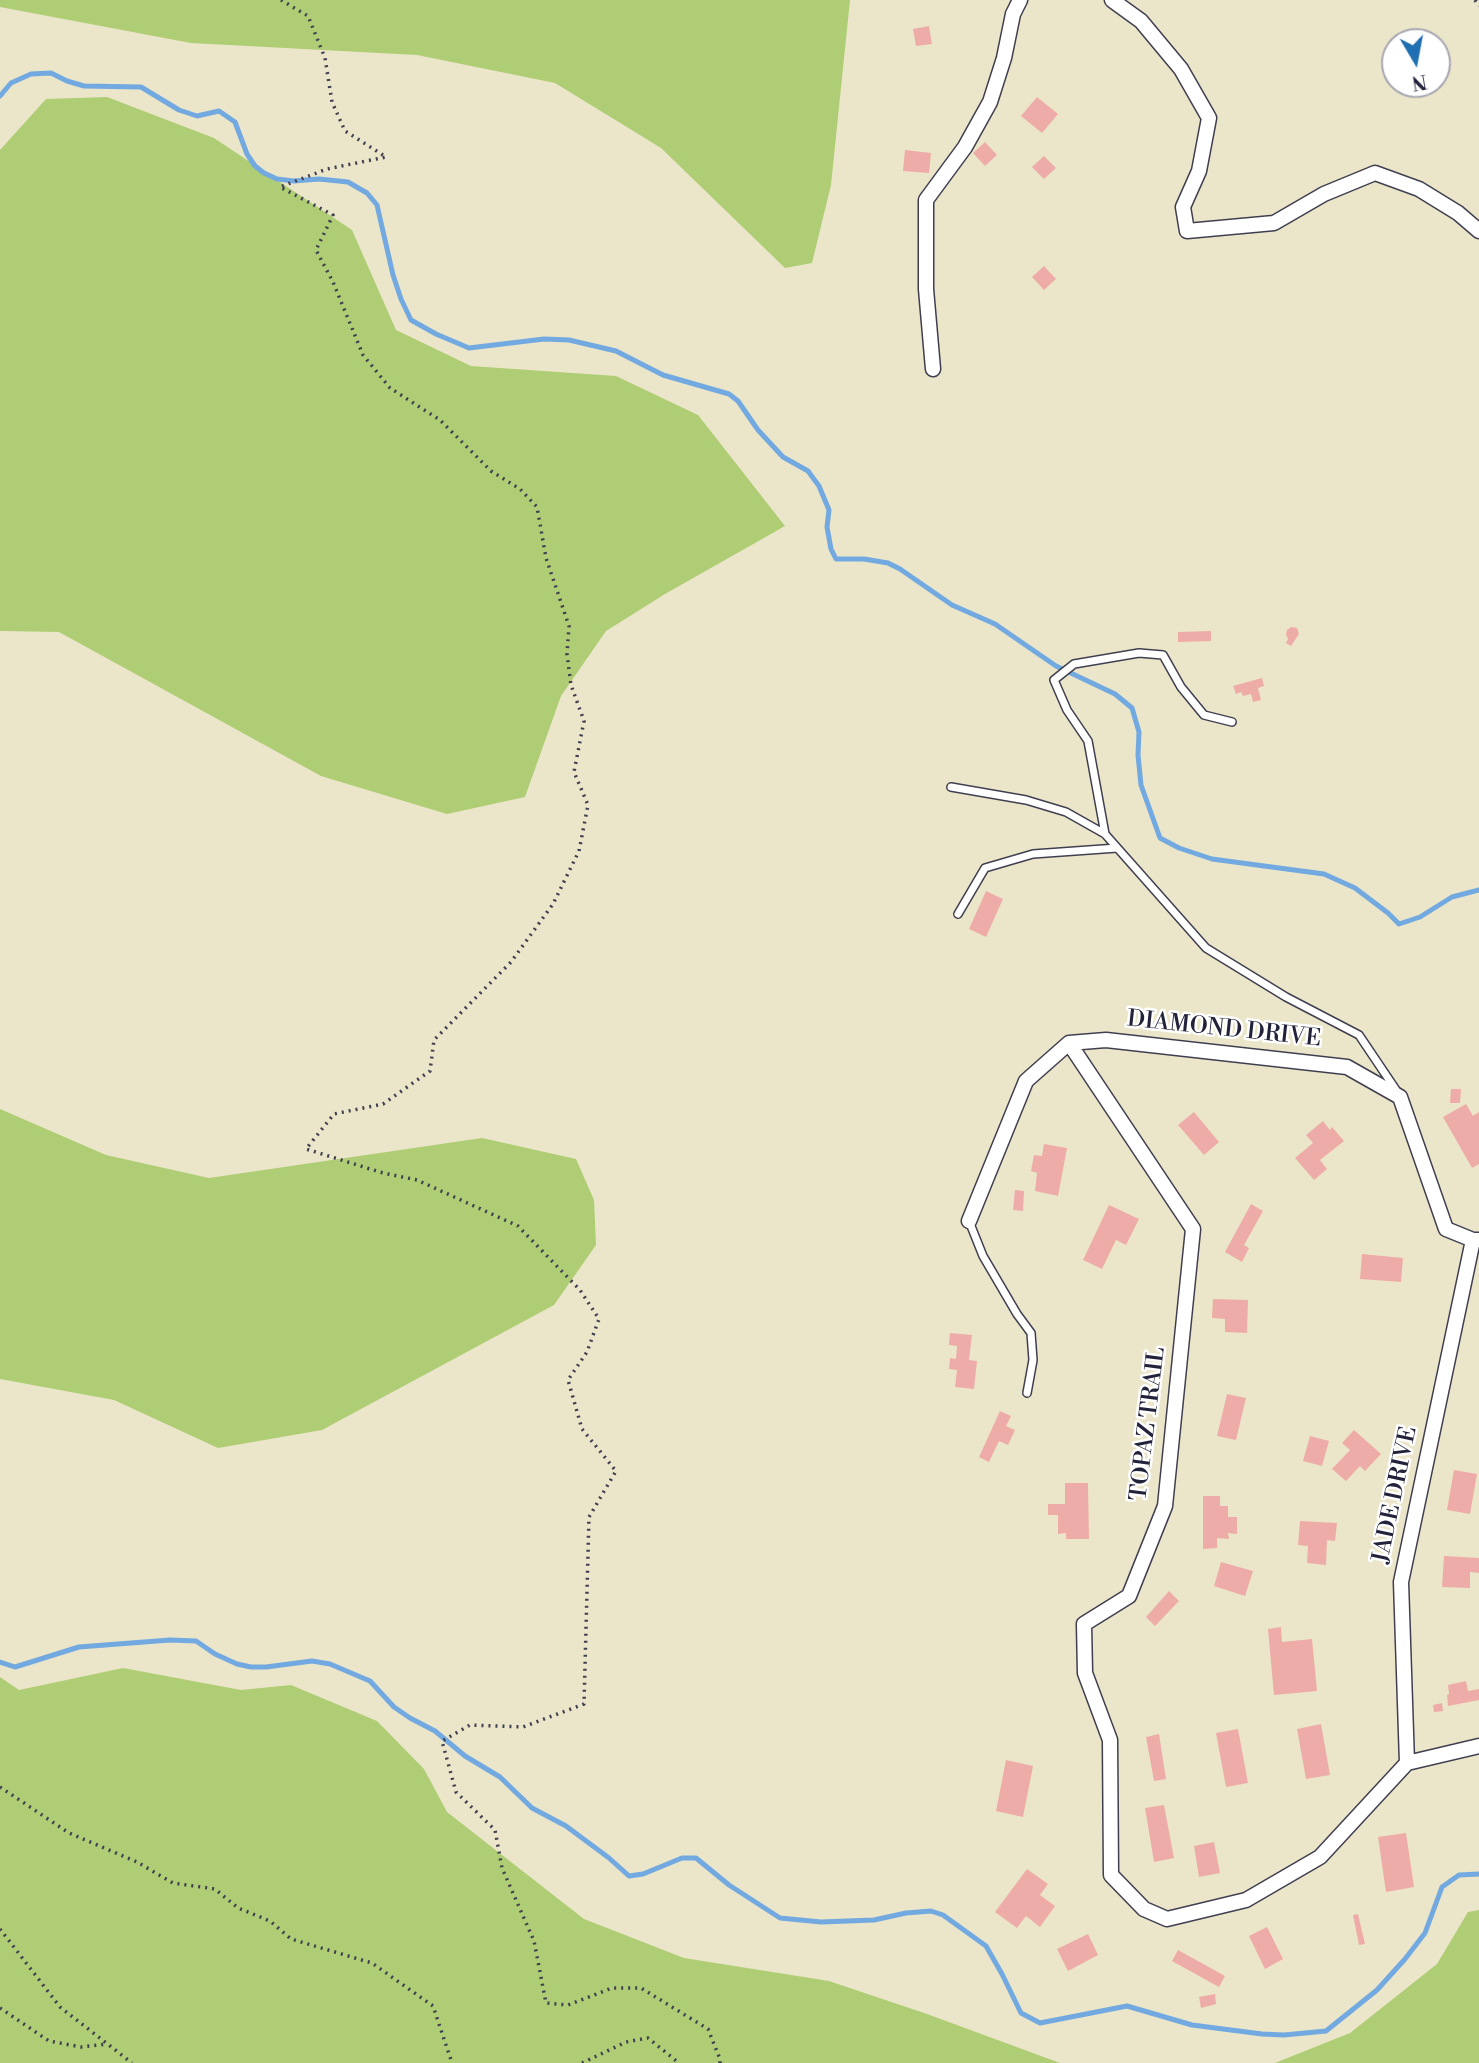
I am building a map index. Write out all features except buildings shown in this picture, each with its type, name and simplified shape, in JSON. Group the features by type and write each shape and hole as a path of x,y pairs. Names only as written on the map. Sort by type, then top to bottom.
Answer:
{"street":[{"path":"933,369 926,289 926,200 965,148 990,102 1004,58 1013,14 1020,0"},
{"path":"1112,0 1141,21 1181,69 1209,118 1199,172 1183,207 1187,231 1274,223 1324,194 1375,173 1419,189 1458,213 1479,232"},
{"name":"DIAMOND DRIVE","path":"1069,1043 1106,1040 1347,1067 1400,1097"},
{"path":"969,1221 1026,1081 1069,1043"},
{"name":"TOPAZ TRAIL","path":"1069,1043 1193,1229 1165,1506 1129,1596 1084,1624 1085,1673 1110,1740 1111,1875 1144,1909 1167,1919 1246,1900 1320,1857 1407,1763"},
{"path":"1400,1097 1446,1228 1476,1240"},
{"name":"JADE DRIVE","path":"1407,1763 1401,1582 1476,1240"},
{"path":"1407,1763 1479,1746"}],"lane":[{"path":"1105,834 1088,741 1067,710 1054,680 1074,664 1139,653 1163,655 1181,687 1203,715 1232,722"},
{"path":"951,787 1026,800 1066,812 1105,834 1206,948 1286,997 1359,1035 1400,1097"},
{"path":"958,914 985,868 1033,854 1118,848"},
{"path":"969,1221 984,1256 1031,1333 1033,1360 1027,1393"}],"path":[{"path":"281,0 308,16 326,58 332,102 345,131 386,157 327,169 279,187 333,215 316,250 363,355 390,388 440,420 491,471 520,489 537,507 546,558 569,626 567,654 571,685 584,721 574,772 588,805 579,851 553,904 511,962 434,1040 430,1071 383,1104 334,1114 306,1149 383,1173 417,1180 518,1226 580,1290 599,1319 587,1352 568,1380 582,1429 616,1471 589,1517 584,1704 523,1727 470,1725 442,1741 456,1792 495,1830 502,1868 534,1941 546,2003 568,2005 612,1988 641,1987 708,2029 720,2063"},
{"path":"1475,0 1479,6"},
{"path":"0,1787 69,1833 137,1862 173,1883 215,1889 238,1908 270,1921 291,1939 372,1963 433,2006 452,2063"},
{"path":"0,1929 60,2007 132,2063"},
{"path":"0,2008 48,2041 81,2047 109,2044"},
{"path":"582,2063 626,2042 648,2038 679,2063"}],"green space":[{"path":"0,0 850,0 831,185 812,263 785,268 661,148 555,83 417,55 191,43 0,7"},
{"path":"107,97 214,138 352,230 396,330 471,366 616,376 698,415 785,526 606,631 561,696 525,797 447,814 321,776 59,632 0,631 0,150 46,99"},
{"path":"0,1109 106,1155 209,1178 482,1138 576,1159 594,1200 596,1245 554,1305 322,1430 218,1448 114,1400 0,1379"},
{"path":"123,1668 241,1690 291,1685 377,1721 424,1769 447,1812 584,1919 684,1958 829,1981 1060,2063 0,2063 0,1677 19,1690"},
{"path":"1479,1910 1479,2063 1275,2063 1350,2033 1437,1964 1468,1912"}],"waterway":[{"path":"0,96 11,83 31,74 51,73 84,86 141,87 179,110 197,116 219,111 235,122 247,154 264,173 277,179 294,181 319,179 348,182 367,193 377,205 393,275 411,320 436,334 469,348 544,339 569,340 616,351 663,375 729,394 738,401 758,430 783,457 808,471 819,486 829,510 827,527 831,549 836,559 864,559 888,563 900,569 952,605 995,624 1056,666 1115,694 1132,708 1139,732 1141,785 1160,838 1179,848 1212,859 1324,874 1355,888 1399,924 1420,917 1452,897 1479,890"},
{"path":"0,1662 15,1667 79,1647 170,1640 196,1641 215,1654 251,1667 312,1661 330,1664 370,1681 394,1707 435,1731 465,1756 500,1777 532,1808 566,1826 629,1876 643,1874 682,1858 696,1858 729,1885 780,1918 821,1922 874,1920 931,1911 943,1915 986,1946 1021,2013 1040,2023 1127,2006 1192,2025 1262,2034 1326,2031 1377,1990 1405,1959 1425,1933 1442,1887 1459,1875 1479,1874"}]}
